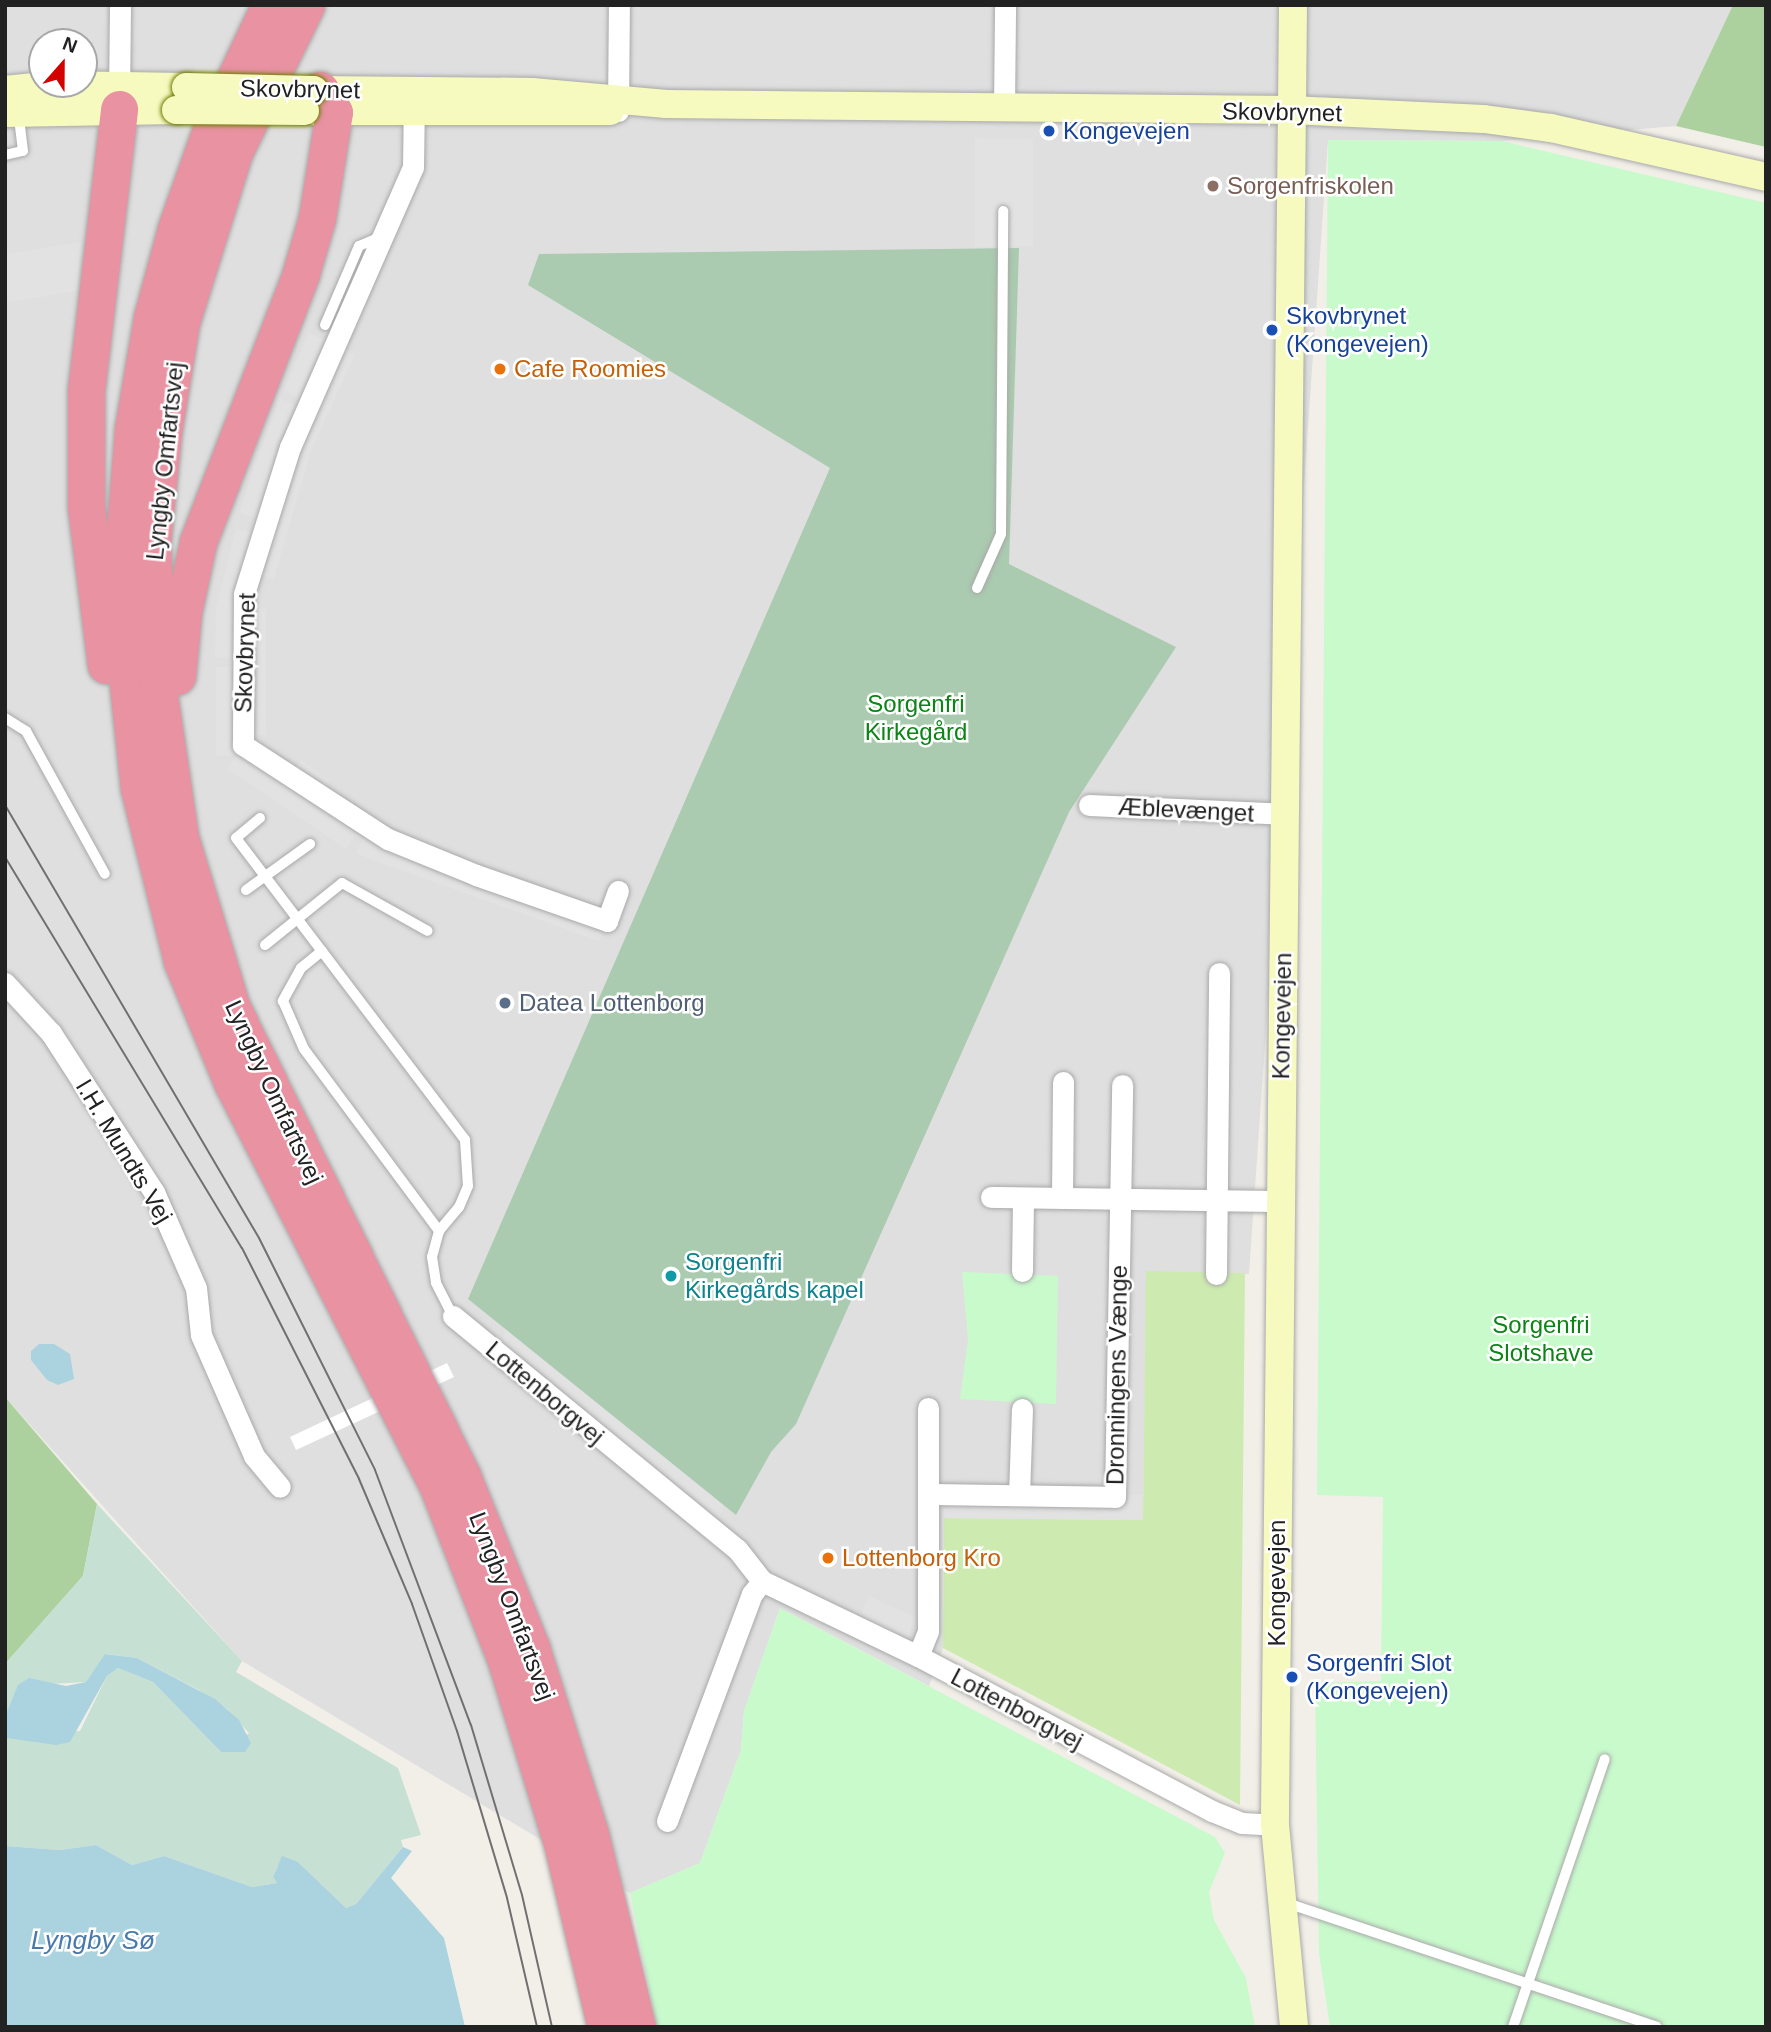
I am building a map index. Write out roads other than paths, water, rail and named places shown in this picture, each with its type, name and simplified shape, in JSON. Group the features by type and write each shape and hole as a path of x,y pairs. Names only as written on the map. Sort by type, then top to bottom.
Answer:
{"highway":[{"name":"Lyngby Omfartsvej","path":"270,5 211,130 176,229 152,318 133,429 124,544 127,665 139,788 183,961 232,1082 439,1489 506,1660 564,1847 606,2027"},
{"name":"Lyngby Omfartsvej","path":"306,5 234,152 181,322 163,432 152,543 158,689 180,838 231,1006 462,1476 531,1648 590,1834 637,2027"},
{"path":"119,97 86,391 86,506 109,690 139,788"},
{"path":"180,838 177,682 183,612 198,542 220,478 301,273 319,206 318,100"}],"street":[{"path":"119,97 120,5"},
{"path":"618,5 618,104"},
{"path":"1004,5 1004,108"},
{"name":"Kongevejen","path":"1293,5 1275,1825 1280,1901 1294,2027"},
{"name":"Skovbrynet","path":"10,105 119,97 1291,110 1484,119 1551,128 1766,177"},
{"name":"Skovbrynet","path":"414,102 412,167 386,235 290,447 244,594 243,745 388,839 476,875 607,921 618,891"},
{"name":"Æblevænget","path":"1088,805 1284,814"},
{"path":"1216,1274 1219,973"},
{"name":"I.H. Mundts Vej","path":"5,983 51,1033 153,1192 196,1288 201,1335 254,1456 280,1487"},
{"path":"1062,1198 1063,1082"},
{"name":"Dronningens Vænge","path":"928,1494 1115,1497 1122,1085"},
{"path":"991,1197 1280,1201"},
{"path":"1022,1271 1023,1198"},
{"name":"Lottenborgvej","path":"453,1316 737,1549 762,1581 918,1656 1212,1811 1242,1823 1275,1825"},
{"path":"918,1656 928,1631 928,1408"},
{"path":"1019,1495 1022,1409"},
{"path":"667,1821 752,1594 762,1581"}],"lane":[{"path":"5,155 23,151 10,105"},
{"path":"977,588 1001,534 1003,211"},
{"path":"325,325 359,246 386,235"},
{"path":"5,718 26,731 105,874"},
{"path":"260,818 236,838 465,1140 467,1186 459,1207 439,1231 432,1257 436,1283 453,1316"},
{"path":"246,890 310,844"},
{"path":"265,945 342,883 428,931"},
{"path":"321,951 301,968 283,1001 304,1049 439,1231"},
{"path":"1528,2027 1514,2024 1605,1759"},
{"path":"1280,1901 1657,2027"}],"water":[{"path":"39,1344 54,1344 70,1354 74,1379 58,1385 47,1380 31,1360 31,1351"},
{"path":"105,1654 137,1658 215,1699 239,1720 251,1743 245,1752 221,1752 153,1682 118,1668 107,1676 70,1742 56,1745 7,1738 5,1717 18,1685 29,1678 66,1686 86,1682"},
{"name":"Lyngby Sø","path":"96,1845 132,1865 164,1856 252,1887 277,1883 273,1877 282,1856 298,1862 346,1908 356,1904 403,1847 412,1851 391,1878 444,1938 465,2027 5,2027 5,1846 60,1850"}],"tram line":[{"path":"5,805 259,1238 375,1470 471,1725 522,1895 552,2027"},
{"path":"5,857 242,1248 359,1479 412,1604 457,1731 507,1898 537,2027"}],"place":[{"name":"Kongevejen","path":"1049,131"},
{"name":"Sorgenfriskolen","path":"1213,186"},
{"name":"Skovbrynet (Kongevejen)","path":"1272,330"},
{"name":"Cafe Roomies","path":"500,369"},
{"name":"Datea Lottenborg","path":"505,1003"},
{"name":"Sorgenfri Kirkegårds kapel","path":"671,1276"},
{"name":"Lottenborg Kro","path":"828,1558"},
{"name":"Sorgenfri Slot (Kongevejen)","path":"1292,1677"}],"park label":[{"name":"Sorgenfri Kirkegård","path":"916,718"},
{"name":"Sorgenfri Slotshave","path":"1541,1339"}]}
